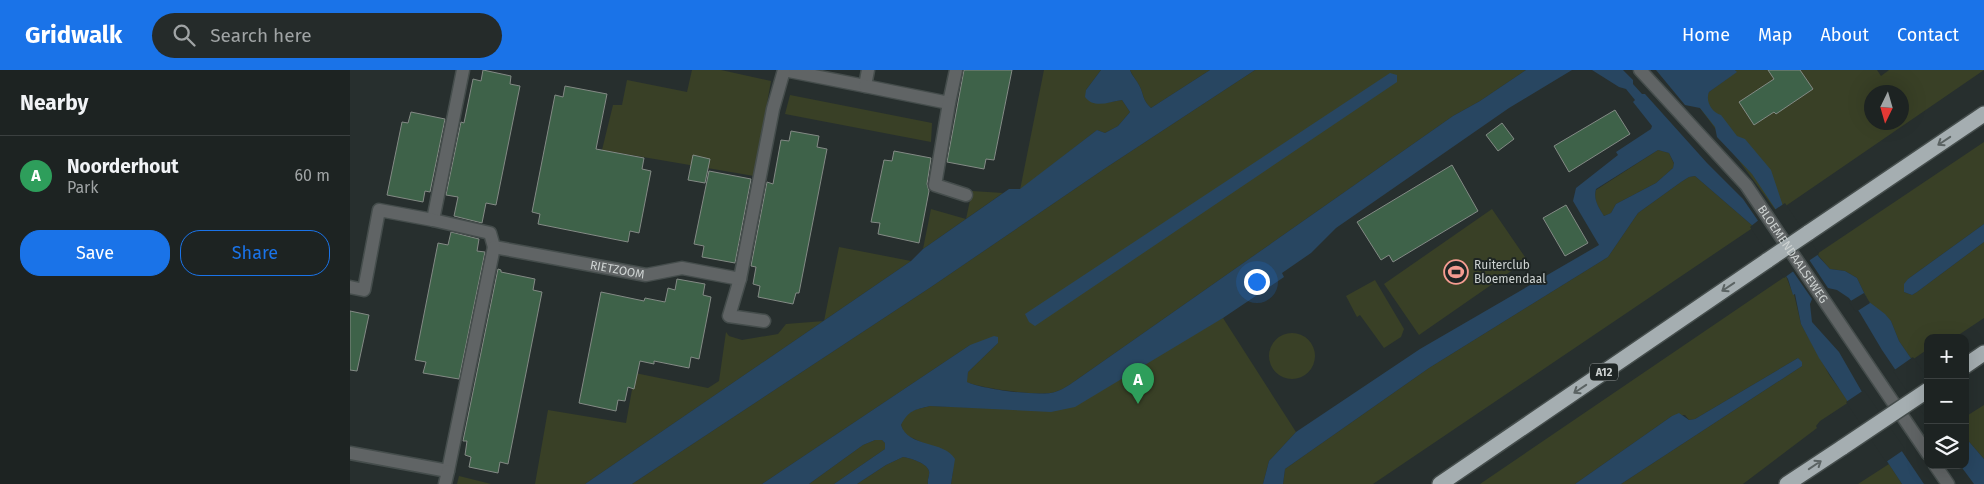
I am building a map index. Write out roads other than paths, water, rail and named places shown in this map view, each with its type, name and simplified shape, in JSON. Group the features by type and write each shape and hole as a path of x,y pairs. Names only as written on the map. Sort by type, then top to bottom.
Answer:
{"highway":[{"name":"A12","path":"1440,484 1984,114"},
{"path":"1969,363 1984,353"},
{"path":"1787,484 1924,393"}],"street":[{"path":"433,220 463,70"},
{"path":"764,321 729,316 740,280 773,109 784,70 949,103"},
{"path":"865,86 868,70"},
{"path":"956,70 935,185 966,195"},
{"name":"BLOEMENDAALSEWEG","path":"1640,70 1746,186 1924,448"},
{"path":"350,287 364,290 378,210 490,232 494,246 446,478 350,453"},
{"name":"RIETZOOM","path":"494,246 646,275 682,268 740,280"},
{"path":"1939,469 1948,484"}],"water":[{"path":"1101,70 1130,70 1151,108 1210,70 1255,70 632,484 585,484 911,261 923,249 1009,189 1020,189 1097,130 1105,133 1118,126 1130,112 1122,100 1097,104 1085,97 1086,90"},
{"path":"1526,70 1572,70 1509,108 1336,228 1311,253 1282,273 1284,277 1223,318 1075,407 1051,412 930,406 909,413 901,425 905,432 918,441 943,449 955,459 951,484 928,484 928,468 918,461 903,457 886,465 857,484 834,484 885,449 885,443 882,440 875,440 863,445 809,484 762,484 970,345 994,336 998,337 998,343 968,372 967,382 1011,392 1037,394 1063,389 1453,116 1480,101"},
{"path":"1592,70 1623,70 1633,80 1633,84 1642,94 1645,94 1707,163 1743,199 1812,299 1810,304 1812,322 1839,352 1862,392 1924,484 1902,484 1819,358 1801,324 1795,294 1793,295 1788,279 1754,227 1695,176 1681,182 1638,213 1608,257 1429,368 1285,469 1283,484 1263,484 1269,461 1296,432 1420,349 1599,245 1573,201 1576,188 1618,155 1616,152 1651,129 1652,126 1633,102 1635,100 1626,89 1619,87","holes":["1658,150 1669,153 1674,163 1673,168 1656,183 1616,204 1611,213 1604,216 1598,207 1596,189"]},
{"path":"1656,70 1735,70 1737,72 1709,92 1710,106 1721,115 1737,136 1745,139 1771,170 1783,206 1819,257 1830,269 1845,271 1857,278 1868,301 1891,321 1899,341 1924,377 1924,412 1849,298 1837,290 1828,288 1752,174 1717,137 1715,127 1700,108 1685,105"},
{"path":"1390,73 1397,75 1397,82 1035,326 1029,322 1025,314"},
{"path":"1984,224 1984,242 1917,292 1912,295 1904,292 1904,284 1908,279"},
{"path":"1798,358 1802,362 1802,366 1621,484 1575,484 1672,416 1679,413 1689,420 1695,419"},
{"path":"1969,442 1984,459 1984,484 1974,484 1963,469 1969,469"}],"place":[{"name":"Ruiterclub Bloemendaal","path":"1456,272"},
{"name":"Noorderhout","path":"1138,404"}]}
